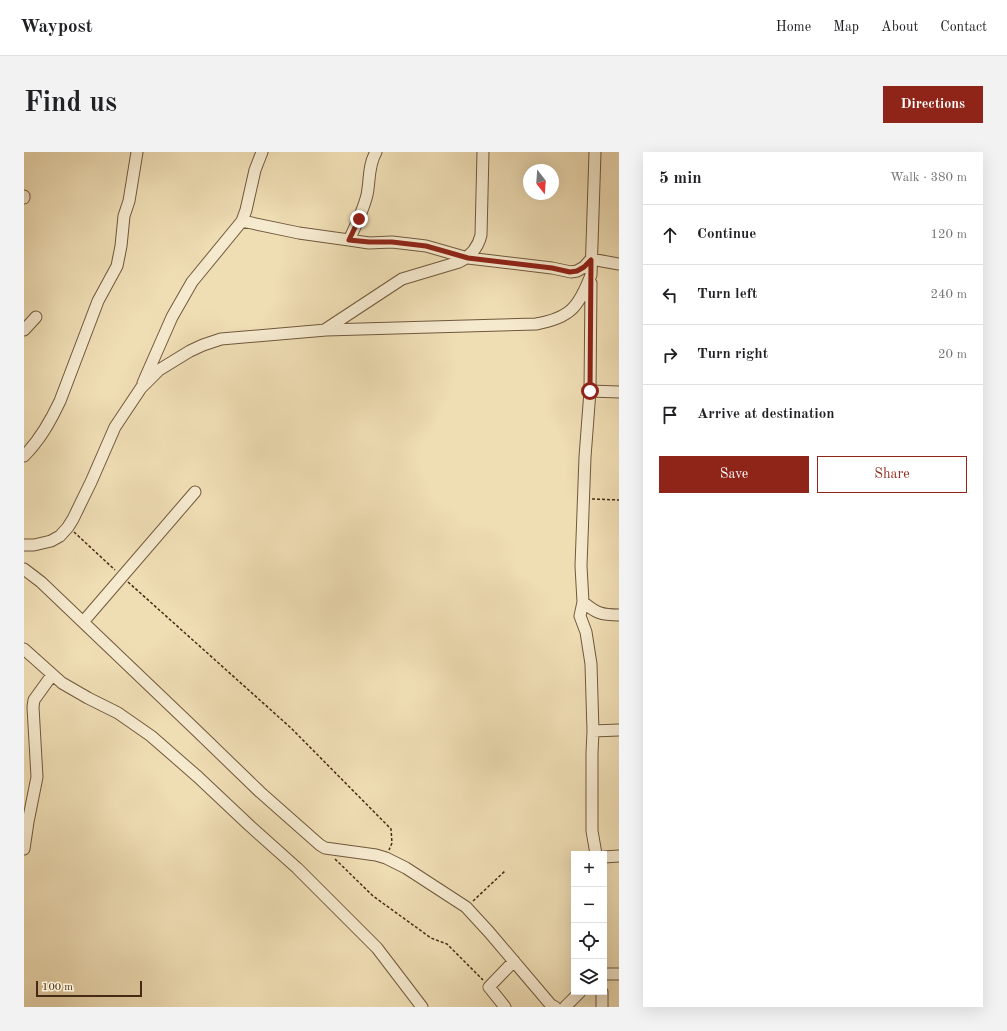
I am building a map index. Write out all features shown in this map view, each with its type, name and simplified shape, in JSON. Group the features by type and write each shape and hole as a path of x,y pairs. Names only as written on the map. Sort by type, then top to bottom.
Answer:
{"street":[{"path":"24,456 38,439 52,417 98,301 117,266 124,216 129,201 137,152"},
{"path":"24,545 34,545 51,541 60,536 73,519 116,427 141,388 172,317 192,282 242,221 255,170 262,152"},
{"path":"349,240 364,206 370,168 376,152"},
{"path":"326,330 402,279 468,258 476,248 481,234 484,152"},
{"path":"595,152 591,260 590,391 585,457 581,566 583,602 580,616 586,632 590,664 593,731 592,831 595,851"},
{"path":"242,221 299,233 349,240 392,242 426,246 468,258 552,268 570,272 577,271 591,260"},
{"path":"591,260 619,264"},
{"path":"141,388 159,370 174,360 190,351 220,339 326,330 536,324 547,322 561,316 579,303 591,275"},
{"path":"24,330 36,317"},
{"path":"590,391 619,392"},
{"path":"83,622 195,492"},
{"path":"24,569 41,582 260,792 320,845 325,848 376,855 386,858 406,868 466,908 489,932 551,1005 555,1007"},
{"path":"583,602 595,612 604,615 619,615"},
{"path":"24,649 52,675 76,691 118,713 134,724 198,777 297,868 377,948 422,1007"},
{"path":"24,849 26,822 37,777 33,708 34,700 52,675"},
{"path":"593,731 619,730"},
{"path":"607,857 619,856"},
{"path":"505,1007 490,987 514,961"},
{"path":"607,974 619,974"},
{"path":"565,1007 577,995"},
{"path":"602,995 602,1007"}],"path":[{"path":"584,498 619,500"},
{"path":"68,527 292,728 391,829 392,843 386,858"},
{"path":"335,859 373,896 431,938 447,944 490,987"},
{"path":"466,908 505,871"}],"route":[{"path":"359,219 349,240 392,242 426,246 468,258 552,268 570,272 577,271 584,267 591,260 590,391"}]}
